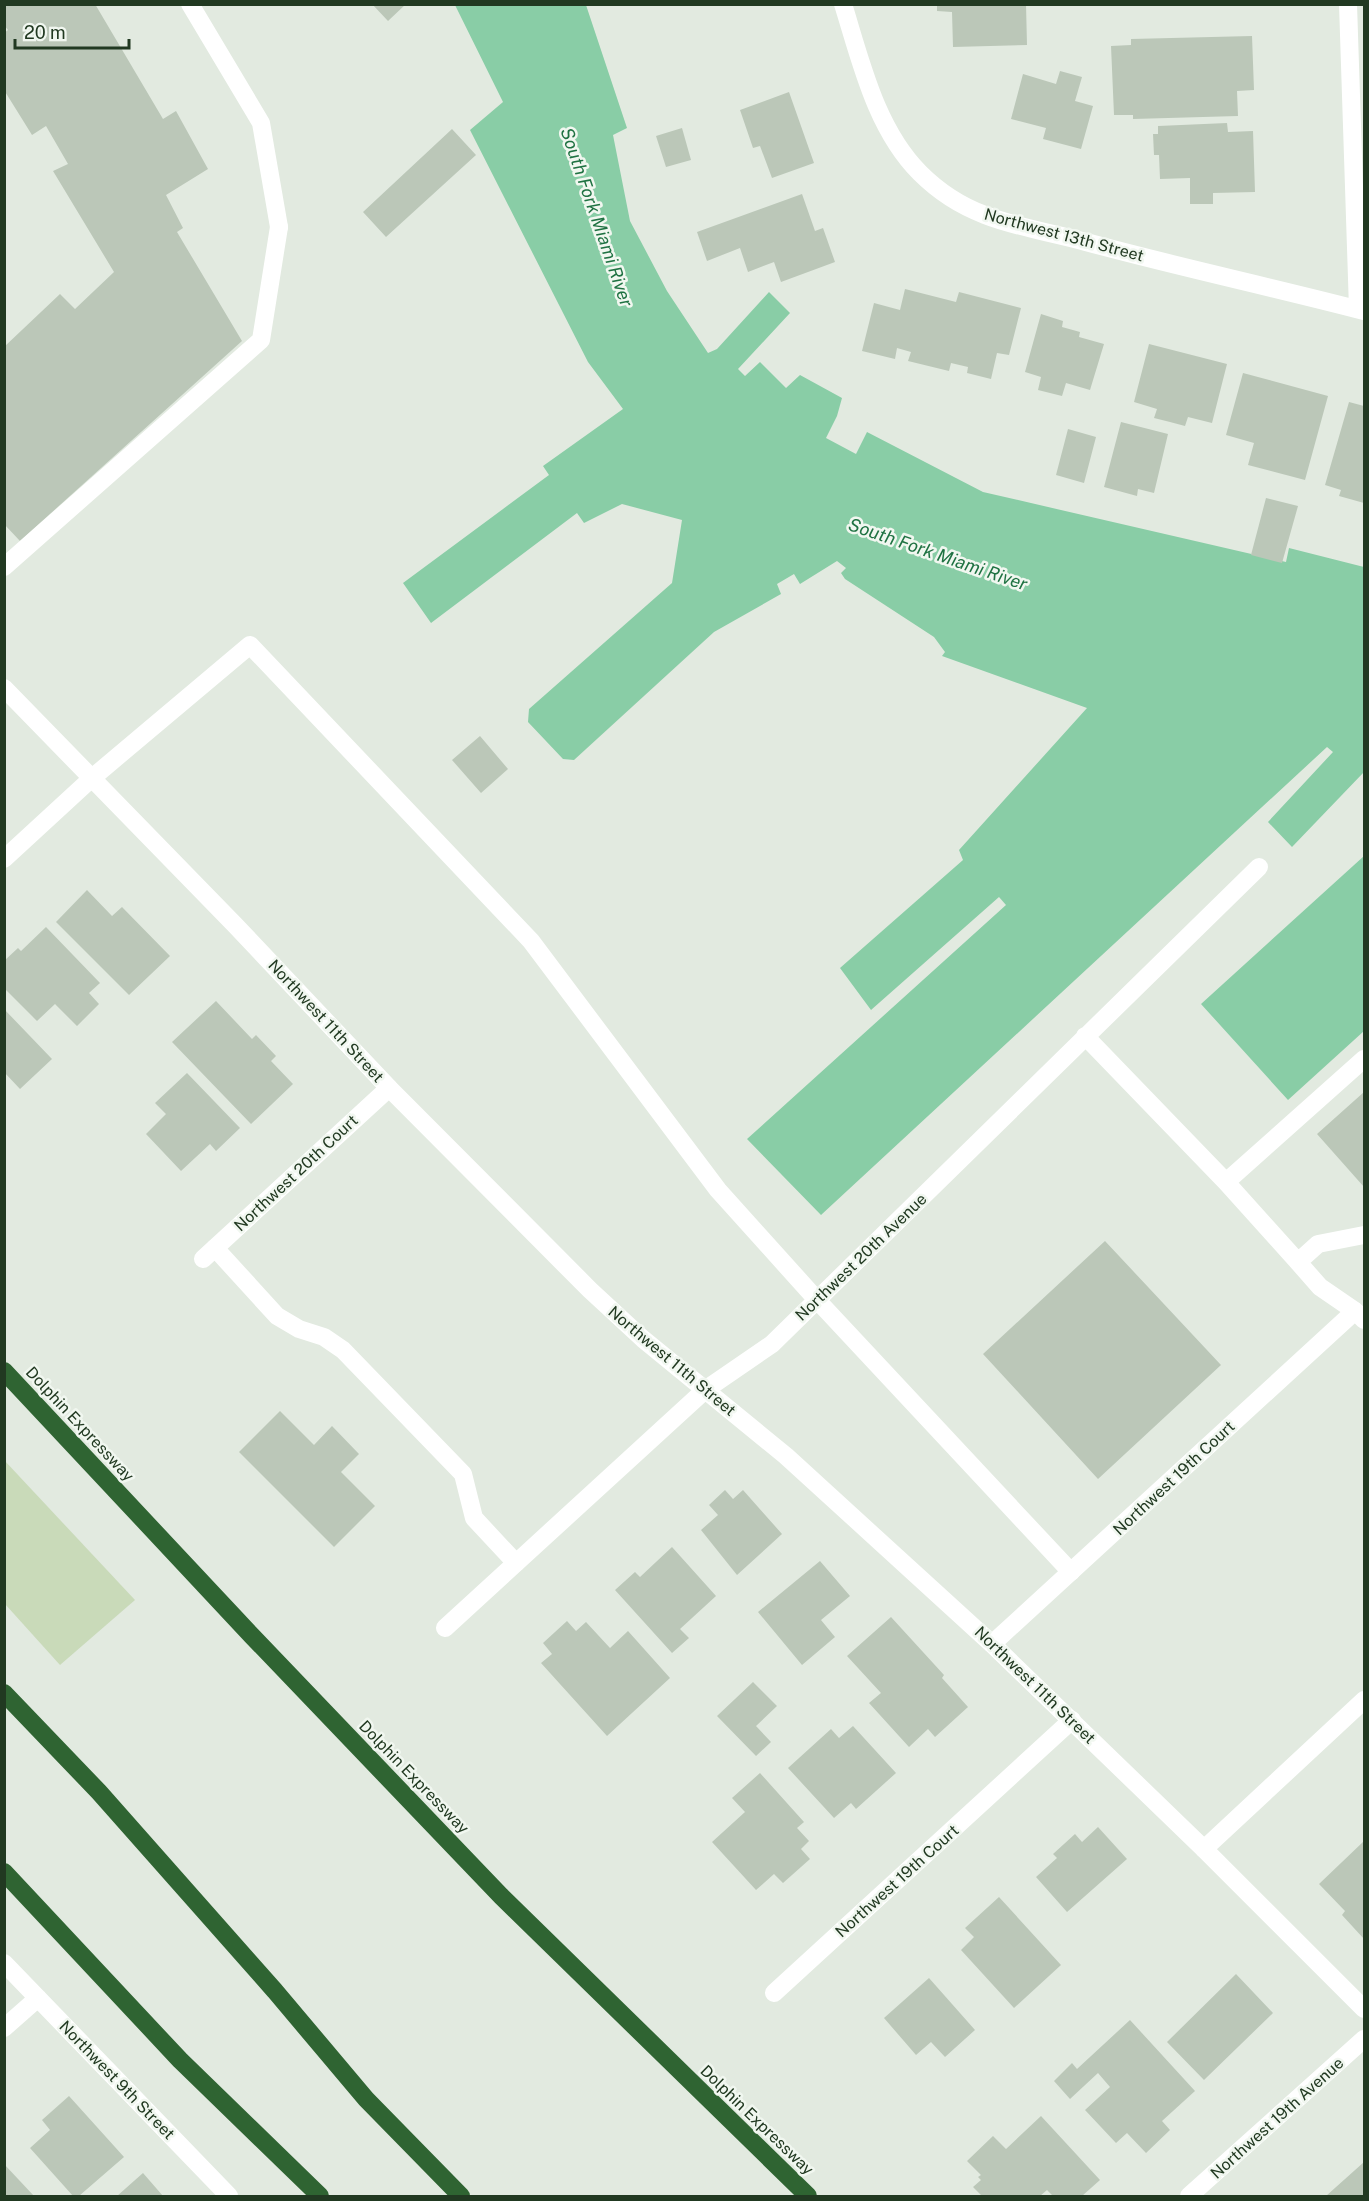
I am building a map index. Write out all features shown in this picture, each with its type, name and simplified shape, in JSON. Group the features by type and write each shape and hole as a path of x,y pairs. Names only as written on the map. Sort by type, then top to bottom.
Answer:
{"highway":[{"name":"Dolphin Expressway","path":"4,1371 252,1636 501,1896 808,2196"},
{"path":"4,1693 114,1809 275,1991 366,2099 461,2196"},
{"path":"4,1872 180,2060 320,2196"}],"street":[{"path":"7,560 261,340 279,227 261,123 190,4"},
{"name":"Northwest 13th Street","path":"843,4 867,80 895,140 920,173 945,194 963,205 986,215 1086,242 1361,310"},
{"path":"1348,4 1361,310"},
{"path":"4,859 92,778 250,645 531,941 718,1190 817,1300 1071,1572"},
{"name":"Northwest 11th Street","path":"4,688 389,1088 590,1290 643,1339 794,1464 992,1644 1365,2009"},
{"name":"Northwest 20th Avenue","path":"445,1628 705,1390 772,1344 1259,867"},
{"path":"1085,1036 1226,1182 1320,1287 1360,1315"},
{"path":"1226,1182 1365,1059"},
{"name":"Northwest 20th Court","path":"389,1088 209,1253 277,1316 299,1329 324,1337 343,1350 463,1474 474,1518 516,1563"},
{"path":"1298,1262 1318,1244 1365,1235"},
{"name":"Northwest 19th Court","path":"992,1644 1360,1315"},
{"path":"1204,1849 1365,1700"},
{"name":"Northwest 19th Court","path":"774,1993 1072,1720"},
{"name":"Northwest 9th Street","path":"4,1963 230,2196"},
{"path":"4,2028 38,1998"},
{"name":"Northwest 19th Avenue","path":"1189,2196 1365,2039"}],"shaded area":[{"path":"4,1460 135,1600 60,1665 5,1604"}],"water":[{"name":"South Fork Miami River","path":"455,5 586,5 627,128 613,135 630,221 667,291 708,353 717,349 769,292 790,313 738,369 745,376 760,362 786,388 800,375 842,398 837,416 826,438 856,454 867,432 983,492 1286,562 1289,548 1364,567 1364,772 1292,847 1268,822 1333,752 1327,747 821,1215 747,1139 1006,905 999,897 871,1010 840,968 963,860 959,850 1087,708 942,656 945,652 934,637 845,579 841,573 846,568 837,561 800,584 794,574 777,584 781,594 714,632 574,760 563,759 528,722 529,709 672,583 682,520 622,504 584,523 577,513 431,623 403,583 549,475 543,466 623,409 588,362 470,130 503,102"},
{"path":"1364,856 1364,1031 1288,1100 1201,1004"}],"building":[{"path":"4,4 95,4 163,119 176,111 208,169 166,195 183,228 177,232 242,341 20,541 4,524 4,347 60,294 75,309 114,272 53,171 68,164 46,126 32,135 4,90 4,33 8,30 4,25"},
{"path":"372,4 406,4 388,21"},
{"path":"937,4 1026,4 1027,45 953,47 952,12 937,11"},
{"path":"1252,36 1254,90 1237,91 1238,116 1133,119 1133,115 1114,115 1111,46 1131,45 1131,39"},
{"path":"1060,71 1082,77 1075,101 1093,106 1081,149 1043,139 1046,128 1011,119 1023,74 1056,84"},
{"path":"789,92 814,163 772,178 760,146 753,148 740,110"},
{"path":"1227,123 1228,132 1253,131 1255,192 1213,193 1213,204 1190,204 1190,178 1160,179 1159,155 1154,155 1153,134 1158,134 1158,126"},
{"path":"682,128 691,160 666,167 656,136"},
{"path":"452,129 476,155 386,237 363,212"},
{"path":"802,194 815,231 823,228 835,262 781,282 774,262 748,272 740,248 707,261 697,232"},
{"path":"905,289 956,302 959,292 1021,308 1009,355 997,353 991,379 967,373 968,367 951,363 949,371 908,361 911,352 897,348 895,359 862,351 874,303 900,310"},
{"path":"1041,314 1063,321 1062,327 1080,332 1079,337 1104,344 1090,390 1066,383 1062,396 1038,390 1041,377 1025,372"},
{"path":"1149,344 1227,364 1212,423 1188,417 1185,426 1154,418 1157,409 1134,402"},
{"path":"1243,373 1328,396 1305,480 1248,465 1254,443 1226,435"},
{"path":"1349,402 1364,406 1364,503 1339,496 1341,490 1325,485"},
{"path":"1121,422 1168,434 1154,493 1138,489 1137,496 1104,487"},
{"path":"1068,429 1096,437 1084,483 1056,475"},
{"path":"1266,498 1298,506 1282,563 1251,555"},
{"path":"480,736 508,769 481,793 452,760"},
{"path":"87,890 112,916 122,907 170,956 129,995 56,922"},
{"path":"46,927 100,983 89,993 99,1004 77,1026 55,1004 37,1021 4,988 4,961 18,948 21,951"},
{"path":"216,1001 252,1039 256,1035 276,1056 271,1061 293,1084 251,1124 172,1042"},
{"path":"4,1009 52,1059 20,1089 4,1072"},
{"path":"187,1073 240,1128 216,1151 210,1144 181,1171 146,1134 166,1114 155,1103"},
{"path":"1364,1092 1364,1187 1317,1134"},
{"path":"1105,1241 1221,1365 1098,1479 983,1354"},
{"path":"280,1411 314,1445 332,1426 359,1454 341,1472 375,1506 334,1547 239,1452"},
{"path":"725,1490 733,1499 743,1490 782,1534 737,1575 701,1530 718,1515 709,1505"},
{"path":"672,1547 716,1596 680,1629 689,1638 672,1653 615,1590 635,1572 640,1577"},
{"path":"820,1561 850,1596 821,1620 835,1637 802,1665 758,1612"},
{"path":"891,1617 944,1675 942,1678 968,1707 935,1737 928,1729 909,1747 869,1703 881,1693 847,1656"},
{"path":"567,1621 576,1631 586,1622 610,1648 628,1631 670,1678 607,1736 541,1663 552,1654 543,1643"},
{"path":"753,1682 777,1706 756,1726 771,1742 756,1756 717,1716"},
{"path":"853,1726 896,1773 856,1809 851,1803 834,1818 788,1768 831,1729 839,1738"},
{"path":"760,1773 804,1822 797,1828 809,1841 801,1849 810,1859 783,1883 774,1874 756,1890 712,1842 745,1812 732,1798"},
{"path":"1098,1827 1127,1859 1067,1912 1036,1877 1057,1858 1053,1854 1075,1834 1082,1842"},
{"path":"1364,1841 1364,1939 1342,1915 1345,1911 1319,1884"},
{"path":"999,1897 1061,1965 1014,2008 961,1950 974,1937 965,1928"},
{"path":"1236,1974 1273,2013 1204,2080 1167,2042"},
{"path":"929,1978 975,2030 945,2057 931,2042 916,2055 884,2018"},
{"path":"1130,2020 1195,2091 1162,2121 1170,2130 1146,2153 1127,2133 1116,2143 1085,2110 1110,2087 1098,2073 1070,2099 1054,2081 1072,2063 1077,2069"},
{"path":"69,2096 124,2157 79,2196 73,2196 30,2148 50,2130 42,2120"},
{"path":"1041,2116 1100,2180 1082,2196 1053,2196 1047,2190 1040,2196 982,2196 973,2187 981,2180 978,2177 981,2175 967,2161 993,2136 1006,2149"},
{"path":"1364,2162 1364,2196 1326,2196"},
{"path":"4,2164 34,2196 4,2196"},
{"path":"143,2173 163,2196 117,2196"}]}
